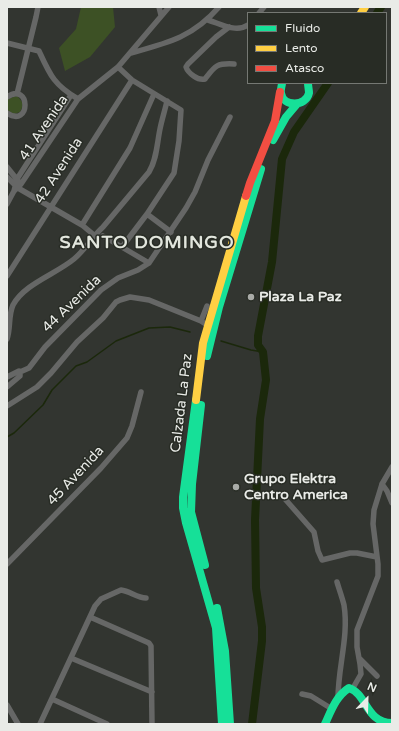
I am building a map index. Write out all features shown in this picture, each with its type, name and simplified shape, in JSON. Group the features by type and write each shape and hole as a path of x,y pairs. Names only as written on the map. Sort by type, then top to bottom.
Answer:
{"main road":[{"name":"Calzada La Paz","path":"222,724 216,628 186,523 183,508 183,497 204,323 250,183 275,121 282,84"},
{"name":"Calzada La Paz","path":"230,724 225,646 222,627 194,529 191,512 194,468 207,356 219,307 264,162 282,124 297,104 306,99 310,84"},
{"path":"280,92 286,101 292,104 297,104"},
{"path":"325,724 338,698 347,689 353,688 359,695 366,708 384,722 392,723"}],"street":[{"path":"17,94 38,7"},
{"path":"159,7 162,15"},
{"path":"122,247 147,214 174,174 179,141 181,110 132,80 118,67 169,7"},
{"path":"130,53 176,39 194,30 208,20 219,7"},
{"path":"208,20 240,29 247,26"},
{"path":"229,26 186,67 187,70 199,80 202,80 205,79 216,66 224,63 234,64"},
{"path":"7,43 39,52 55,82 78,98"},
{"name":"41 Avenida","path":"18,186 78,98 118,67"},
{"name":"42 Avenida","path":"7,276 132,80"},
{"path":"7,97 17,94 20,95 25,101 25,109 20,114 17,116 9,115 7,113"},
{"name":"41 Avenida","path":"7,204 71,94"},
{"path":"82,225 130,148 154,94"},
{"path":"7,338 11,311 20,295 82,252 94,235 103,227 152,167 167,101"},
{"name":"44 Avenida","path":"7,377 18,371 20,372 29,368 45,348 101,290 118,278 138,270 149,263 171,232 195,192 208,160 230,117"},
{"path":"7,167 18,186"},
{"path":"7,177 18,186 82,225 94,235"},
{"path":"147,214 171,232"},
{"path":"103,236 149,263"},
{"name":"44 Avenida","path":"7,406 37,387 77,342 103,318 116,302 120,300 130,297 148,300 204,323"},
{"path":"204,323 207,306"},
{"name":"44 Avenida","path":"7,387 20,376 20,372"},
{"name":"45 Avenida","path":"7,564 101,468 127,438 132,426 141,392"},
{"path":"353,688 361,674 357,647 357,630 378,576 374,510 382,484 392,467"},
{"path":"382,484 392,503"},
{"path":"285,499 314,532 318,551 322,560 350,553 378,557"},
{"path":"336,582 344,606 345,621 344,644 338,680 338,698"},
{"path":"40,724 98,601 121,590 140,598 146,598"},
{"path":"90,617 150,644 152,724"},
{"path":"71,658 152,692"},
{"path":"359,658 377,676"},
{"path":"302,694 311,696 332,709"},
{"path":"52,699 107,724"},
{"path":"7,705 18,724"}],"green space":[{"path":"81,7 113,7 115,27 90,57 65,71 59,48 76,29"},
{"path":"17,96 22,102 22,107 20,112 14,114 7,110 7,99"}],"waterway":[{"path":"378,12 381,7"},
{"path":"252,724 262,641 262,627 256,588 255,520 260,419 266,380 263,352 258,345 258,336 272,262 282,159 294,132 327,84"},
{"path":"7,437 14,433 43,405 52,390 76,366 87,362 116,341 149,328 170,327 190,332"},
{"path":"221,341 263,352"}],"traffic: fast":[{"path":"282,84 281,92 283,98 286,101 295,104 304,101 307,98 309,93 308,84"},
{"path":"273,140 286,117 297,104"},
{"path":"207,356 219,307 261,169"},
{"path":"196,400 183,497 183,508 216,628 222,724"},
{"path":"201,405 192,484 191,512 205,565"},
{"path":"217,608 225,651 230,724"},
{"path":"325,724 337,699 349,688 360,696 372,714 383,722 392,723"}],"traffic: slow":[{"path":"362,12 365,7"},
{"path":"196,400 203,343 246,196"}],"traffic: jam":[{"path":"246,196 275,121 280,92"}],"place":[{"name":"Plaza La Paz","path":"251,297"},
{"name":"Grupo Elektra Centro America","path":"236,487"}],"district":[{"name":"SANTO DOMINGO","path":"147,243"}]}
